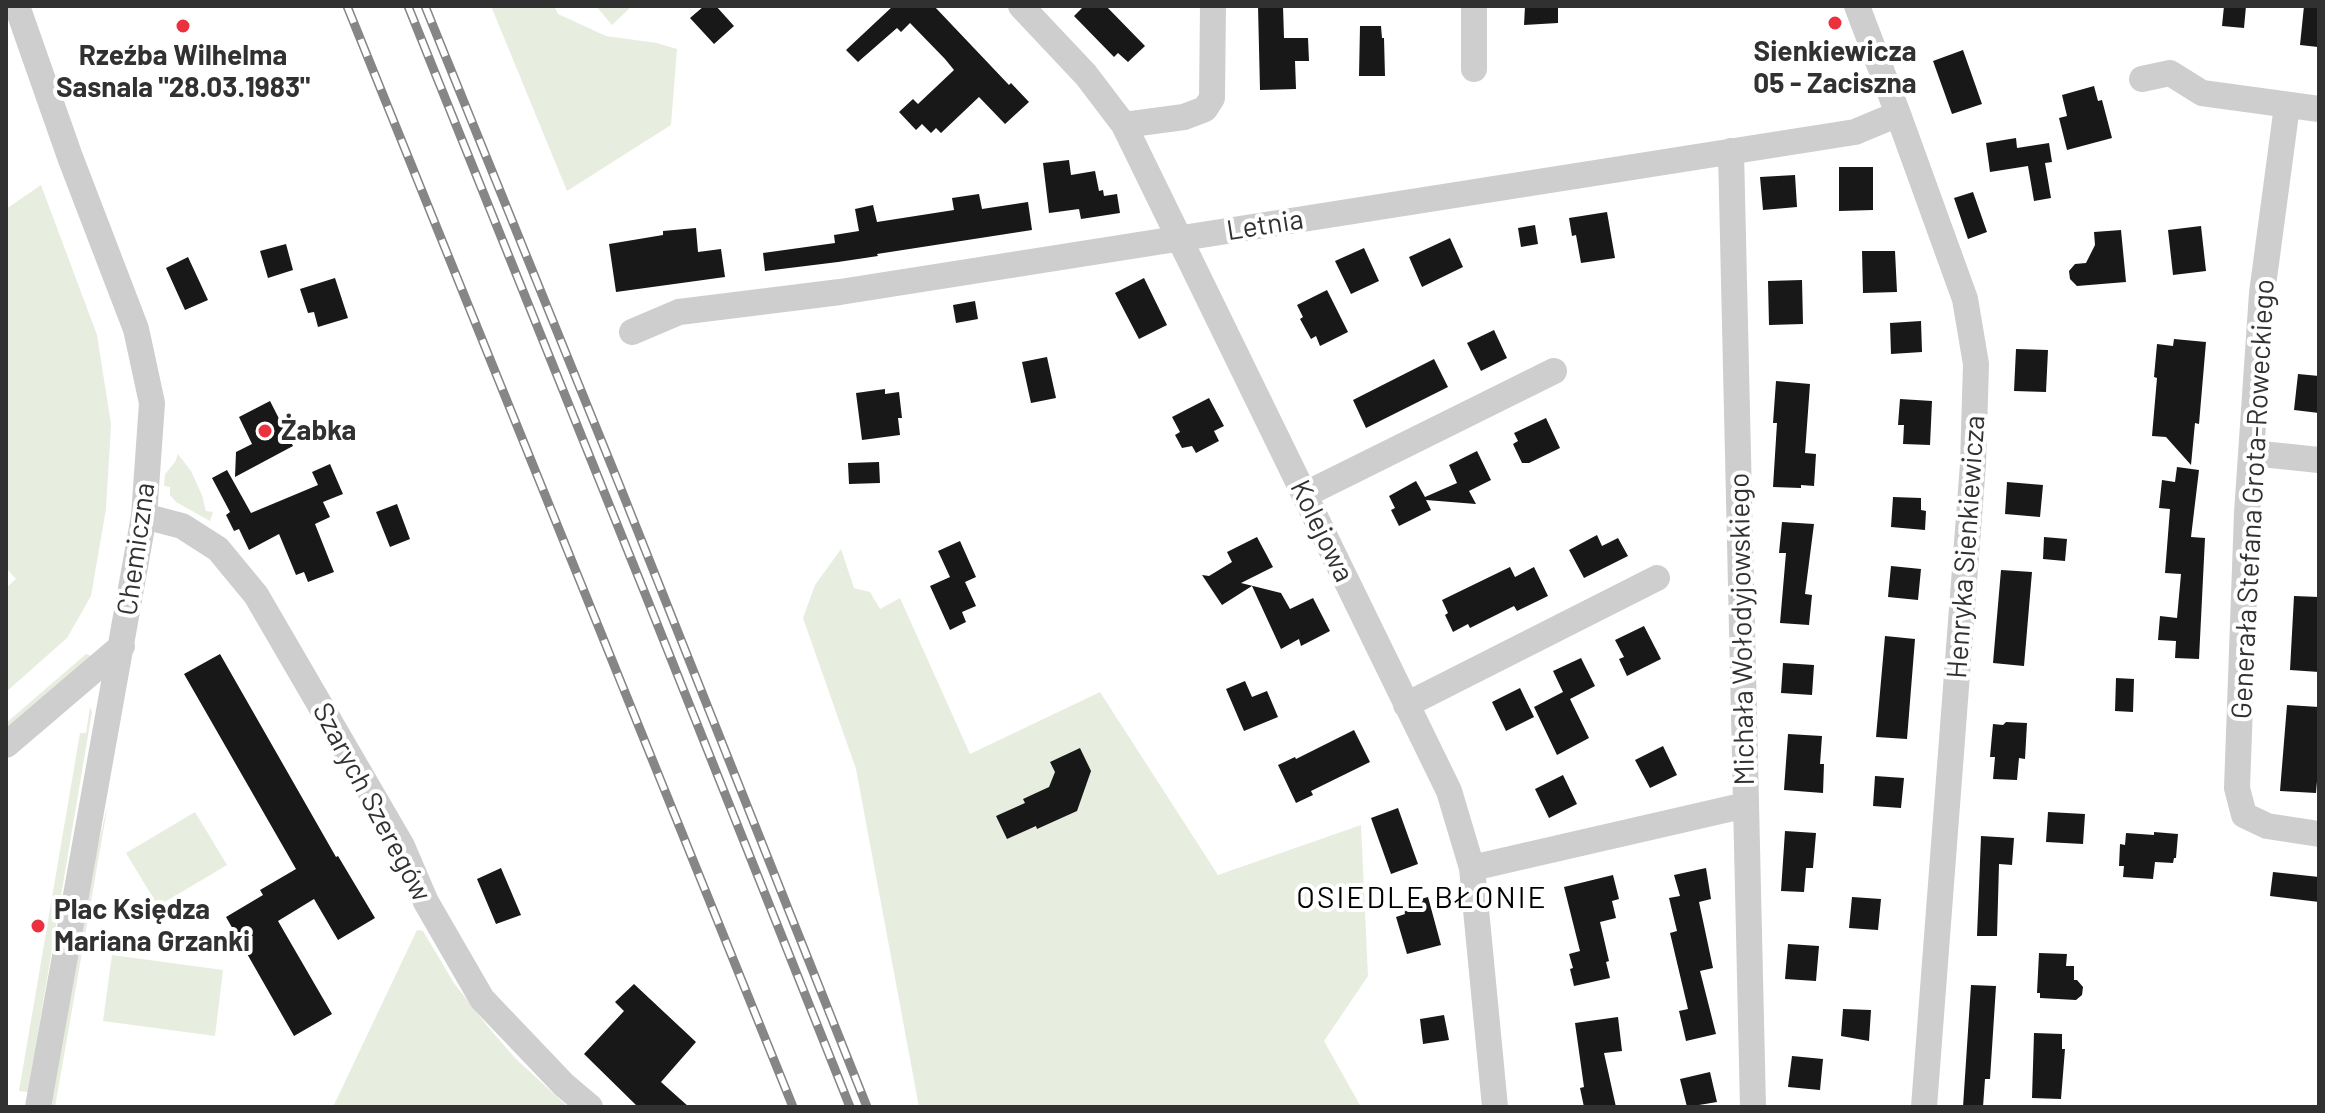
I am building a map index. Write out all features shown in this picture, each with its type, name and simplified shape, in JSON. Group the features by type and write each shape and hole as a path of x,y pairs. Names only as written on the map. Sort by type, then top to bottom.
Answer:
{"street":[{"name":"Chemiczna","path":"17,6 70,157 136,329 152,403 144,516 38,1107"},
{"name":"Kolejowa","path":"1021,6 1086,75 1124,125 1449,791 1472,868 1495,1107"},
{"path":"1124,125 1184,117 1205,109 1212,98 1213,6"},
{"path":"1474,6 1474,69"},
{"name":"Henryka Sienkiewicza","path":"1857,6 1965,299 1976,364 1973,464 1924,1107"},
{"path":"2142,79 2170,73 2202,93 2319,109"},
{"name":"Generała Stefana Grota-Roweckiego","path":"2287,106 2262,293 2247,513 2237,788 2244,815 2267,826 2319,834"},
{"name":"Letnia","path":"632,332 679,312 840,292 1855,132 1898,114"},
{"name":"Michała Wołodyjowskiego","path":"1731,151 1753,1107"},
{"path":"1304,495 1554,371"},
{"path":"2252,453 2319,460"},
{"name":"Szarych Szeregów","path":"144,516 182,526 218,549 256,595 402,846 426,902 482,999 564,1085 590,1107"},
{"path":"1406,705 1657,578"},
{"path":"6,745 122,646"},
{"path":"1472,868 1746,805"}],"shaded area":[{"path":"491,6 554,6 558,14 606,36 677,49 671,125 567,191"},
{"path":"596,6 632,6 612,25"},
{"path":"41,185 97,335 111,424 106,509 91,596 67,638 6,692 6,588 16,579 6,568 6,209"},
{"path":"178,454 191,471 206,511 213,512 210,521 176,502 170,495 170,487 164,486 165,474"},
{"path":"841,549 854,588 870,592 880,609 900,598 970,754 1100,692 1218,875 1361,825 1368,976 1324,1041 1361,1107 919,1107 856,769 803,618 815,585"},
{"path":"86,654 94,657 6,732 6,723"},
{"path":"90,707 92,712 28,1092 19,1091 80,733 86,733"},
{"path":"108,804 55,1107 49,1107 90,878"},
{"path":"195,812 227,865 158,906 126,853"},
{"path":"417,930 423,931 454,983 489,1028 515,1058 568,1107 333,1107"},
{"path":"112,955 223,970 215,1036 103,1021"}],"building":[{"path":"704,6 716,6 734,26 714,44 690,18"},
{"path":"893,6 934,6 1029,102 1005,124 979,97 941,133 936,128 931,133 922,124 916,130 899,112 913,99 918,104 954,70 945,59 910,23 901,32 897,28 858,62 846,50"},
{"path":"1084,6 1106,6 1145,46 1128,62 1118,53 1114,57 1074,16"},
{"path":"1258,6 1283,6 1284,38 1308,38 1309,61 1295,61 1296,89 1260,90"},
{"path":"1525,6 1558,6 1558,23 1524,25"},
{"path":"2224,6 2246,6 2244,28 2222,26"},
{"path":"2304,6 2319,6 2318,47 2300,45"},
{"path":"1360,26 1381,26 1385,76 1359,76"},
{"path":"1963,50 1982,104 1952,114 1933,61"},
{"path":"2094,86 2098,101 2102,100 2112,138 2067,150 2059,118 2067,116 2062,95"},
{"path":"2016,138 2017,148 2049,143 2052,162 2045,163 2051,198 2034,201 2028,166 1990,172 1986,143"},
{"path":"1069,160 1071,175 1095,171 1099,191 1103,190 1104,196 1117,194 1120,213 1081,219 1079,209 1049,213 1043,163"},
{"path":"1839,167 1873,167 1873,210 1839,211"},
{"path":"1795,175 1797,207 1763,210 1760,177"},
{"path":"1973,192 1987,232 1968,239 1954,198"},
{"path":"979,194 982,209 1028,202 1032,230 765,271 763,253 835,243 834,235 859,231 855,209 873,205 877,222 954,210 952,198"},
{"path":"1607,212 1615,258 1581,263 1569,218"},
{"path":"1535,225 1538,244 1521,247 1518,228"},
{"path":"2201,226 2206,271 2173,275 2168,230"},
{"path":"696,228 698,252 721,249 725,277 616,292 609,244 663,235 663,231"},
{"path":"2121,230 2126,282 2077,286 2070,279 2069,271 2075,264 2086,263 2095,245 2094,232"},
{"path":"1450,238 1463,267 1422,287 1409,257"},
{"path":"286,244 293,270 268,278 260,251"},
{"path":"1364,248 1379,281 1351,294 1335,261"},
{"path":"1862,251 1895,251 1897,292 1863,293"},
{"path":"188,257 208,300 185,310 166,268"},
{"path":"335,278 348,318 318,327 314,312 308,313 300,289"},
{"path":"1144,278 1167,325 1139,339 1115,293"},
{"path":"1802,280 1803,324 1769,325 1768,281"},
{"path":"1327,290 1348,332 1320,346 1316,336 1311,339 1300,319 1303,317 1297,305"},
{"path":"975,301 978,319 956,323 953,305"},
{"path":"1921,321 1922,352 1891,354 1890,323"},
{"path":"1494,330 1507,358 1481,371 1467,343"},
{"path":"2174,339 2206,342 2199,424 2195,423 2191,465 2166,437 2152,436 2157,344 2173,346"},
{"path":"2016,349 2048,350 2046,392 2014,391"},
{"path":"1047,357 1056,398 1031,403 1022,362"},
{"path":"1434,359 1448,387 1366,428 1353,400"},
{"path":"2298,374 2319,376 2319,413 2294,410"},
{"path":"1776,381 1810,384 1805,453 1816,454 1814,486 1773,487"},
{"path":"885,389 885,394 899,392 900,435 862,440 856,393"},
{"path":"1209,398 1224,426 1214,431 1219,441 1196,453 1192,446 1182,448 1175,435 1180,432 1172,417"},
{"path":"1900,399 1932,401 1930,445 1903,444 1904,425 1898,425"},
{"name":"Żabka","path":"270,401 293,446 235,477 236,452 252,444 239,417"},
{"path":"1546,418 1560,448 1529,463 1522,463 1513,444 1518,441 1514,433"},
{"path":"1477,451 1491,480 1469,491 1476,504 1426,500 1431,510 1399,526 1391,510 1395,508 1389,496 1416,481 1425,497 1457,483 1449,465"},
{"path":"879,462 880,483 849,484 848,463"},
{"path":"330,464 343,494 323,502 330,517 315,524 334,572 308,582 304,572 296,575 279,534 249,550 239,529 234,531 226,515 230,512 212,478 227,470 251,513 318,485 312,472"},
{"path":"2177,467 2199,470 2191,537 2205,538 2199,659 2175,658 2176,641 2158,640 2160,616 2177,618 2181,574 2165,573 2170,509 2159,508 2162,480 2175,482"},
{"path":"2007,482 2043,485 2040,517 2005,514"},
{"path":"1893,497 1921,498 1921,510 1926,511 1925,530 1891,527"},
{"path":"397,504 410,539 390,547 376,512"},
{"path":"1782,522 1814,524 1805,594 1812,595 1809,625 1780,623 1786,553 1779,553"},
{"path":"1597,535 1602,546 1618,538 1628,556 1584,578 1569,550"},
{"path":"1257,537 1273,567 1241,583 1281,593 1290,609 1313,598 1330,631 1301,646 1299,639 1281,649 1252,586 1222,605 1202,575 1209,576 1232,562 1227,552"},
{"path":"2044,537 2067,539 2065,561 2043,559"},
{"path":"960,541 976,577 965,582 976,606 962,612 966,622 950,630 930,586 950,577 938,551"},
{"path":"1891,566 1921,569 1918,600 1888,597"},
{"path":"1510,567 1515,577 1534,567 1548,596 1517,611 1514,606 1470,628 1468,624 1453,632 1442,600"},
{"path":"2001,570 2032,572 2024,666 1993,663"},
{"path":"2294,596 2319,597 2319,672 2290,670"},
{"path":"1644,626 1661,659 1627,676 1619,659 1624,657 1615,640"},
{"path":"1885,636 1915,639 1907,739 1876,737"},
{"path":"220,654 336,857 375,918 338,940 314,899 278,921 332,1014 294,1036 226,917 263,895 260,890 296,869 184,674"},
{"path":"1581,658 1595,686 1570,699 1589,738 1557,755 1534,707 1563,692 1553,671"},
{"path":"1783,663 1814,665 1812,695 1781,693"},
{"path":"2116,678 2134,679 2133,712 2115,711"},
{"path":"1245,681 1252,697 1267,691 1278,717 1244,731 1226,689"},
{"path":"1520,688 1534,717 1506,731 1492,702"},
{"path":"2287,705 2319,707 2316,793 2280,791"},
{"path":"2006,722 2027,723 2025,759 2019,758 2017,780 1993,779 1995,757 1990,757 1993,724 2003,725"},
{"path":"1354,730 1370,762 1311,791 1313,795 1296,803 1278,765"},
{"path":"1788,734 1822,736 1820,764 1824,764 1823,793 1784,790"},
{"path":"1663,746 1677,775 1650,788 1635,760"},
{"path":"1080,748 1091,771 1077,811 1007,839 996,816 1025,803 1023,799 1049,787 1055,772 1050,762"},
{"path":"1563,775 1577,804 1549,818 1535,789"},
{"path":"1875,776 1904,778 1901,808 1873,806"},
{"path":"1398,808 1418,864 1391,874 1371,818"},
{"path":"2048,812 2085,814 2083,844 2046,842"},
{"path":"1785,831 1816,833 1813,868 1806,868 1804,892 1781,891"},
{"path":"2154,832 2178,834 2173,863 2155,862 2153,879 2123,877 2124,866 2119,866 2120,844 2125,845 2126,833 2154,835"},
{"path":"1981,836 2014,838 2012,865 1999,864 1997,936 1977,936"},
{"path":"501,868 521,915 496,924 477,879"},
{"path":"1706,868 1711,899 1699,902 1713,968 1700,971 1716,1034 1686,1041 1679,1011 1688,1009 1670,933 1677,931 1669,898 1680,896 1674,875"},
{"path":"2273,872 2319,877 2319,902 2270,896"},
{"path":"1613,875 1619,899 1612,901 1616,918 1600,922 1610,978 1574,986 1569,954 1580,951 1564,887"},
{"path":"1428,897 1441,945 1407,954 1396,917 1405,914 1403,904"},
{"path":"1852,897 1881,899 1878,930 1849,928"},
{"path":"1788,944 1819,946 1816,981 1785,979"},
{"path":"2039,953 2067,954 2066,966 2074,966 2074,980 2083,987 2082,995 2076,1000 2040,998 2040,993 2037,993"},
{"path":"634,984 696,1042 661,1082 689,1107 638,1107 584,1054 624,1011 615,1002"},
{"path":"1971,985 1996,986 1990,1079 1985,1079 1983,1107 1963,1107"},
{"path":"1843,1009 1871,1010 1869,1041 1841,1036"},
{"path":"1444,1015 1449,1040 1423,1044 1420,1019"},
{"path":"1618,1017 1622,1051 1604,1053 1616,1107 1584,1107 1575,1023"},
{"path":"2034,1033 2062,1034 2062,1049 2065,1049 2061,1099 2032,1098"},
{"path":"1792,1056 1823,1059 1820,1090 1788,1087"},
{"path":"1710,1072 1717,1102 1687,1107 1680,1079"}],"railway":[{"path":"347,6 793,1107"},
{"path":"408,6 850,1107"},
{"path":"425,6 867,1107"}],"place":[{"name":"Sienkiewicza 05 - Zaciszna","path":"1835,23"},
{"name":"Rzeźba Wilhelma Sasnala \"28.03.1983\"","path":"183,26"},
{"name":"Żabka","path":"265,431"},
{"name":"Plac Księdza Mariana Grzanki","path":"38,926"}],"district":[{"name":"OSIEDLE BŁONIE","path":"1422,898"}]}
